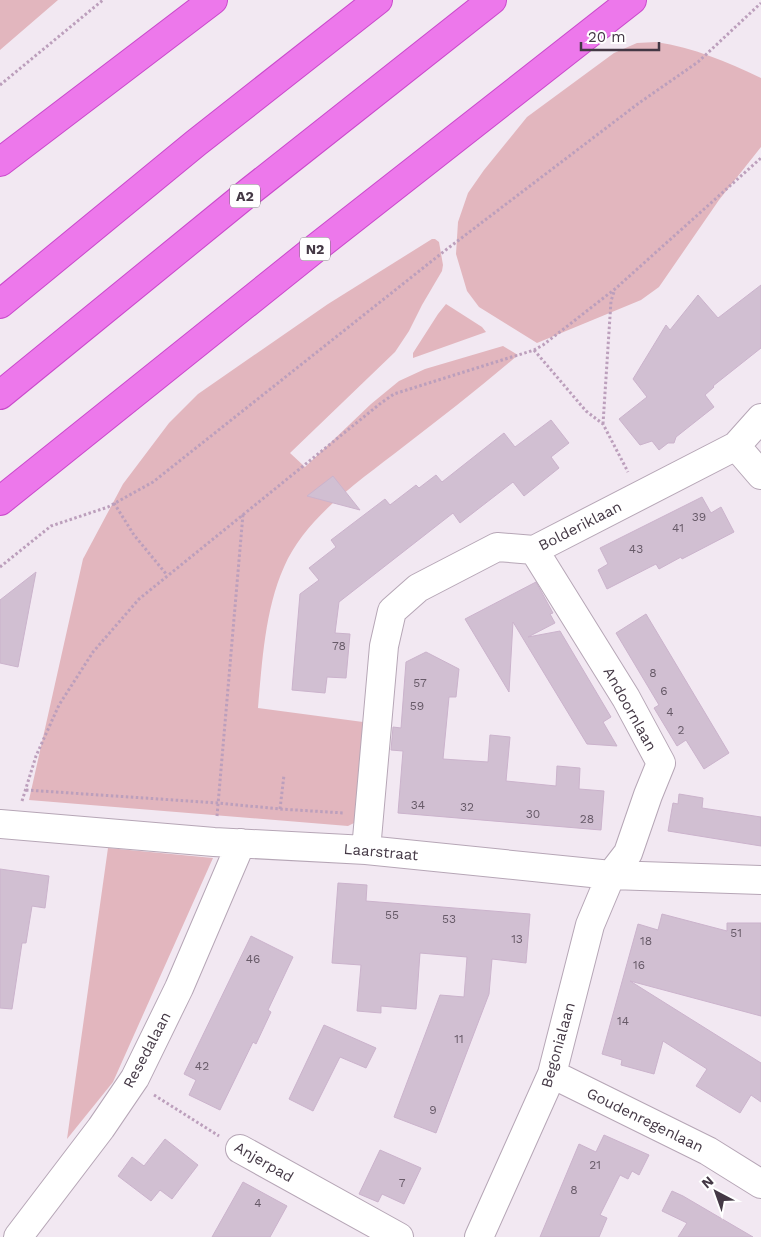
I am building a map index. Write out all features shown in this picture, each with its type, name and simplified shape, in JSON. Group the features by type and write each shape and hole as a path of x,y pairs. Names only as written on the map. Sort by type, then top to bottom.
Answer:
{"highway":[{"path":"0,162 213,0"},
{"path":"0,304 196,143 378,0"},
{"name":"A2","path":"0,395 249,192 492,0"},
{"name":"N2","path":"0,501 312,250 632,0"}],"street":[{"name":"Bolderiklaan","path":"366,841 384,646 392,611 418,588 497,547 534,550 736,446 761,418"},
{"path":"736,446 761,474"},
{"name":"Andoornlaan","path":"534,550 626,698 661,763 628,852 611,875"},
{"name":"Laarstraat","path":"9,825 214,842 366,841 611,875 761,880"},
{"name":"Resedalaan","path":"18,1237 101,1128 132,1081 179,988 241,842"},
{"name":"Begonialaan","path":"479,1237 552,1074 590,925 611,875"},
{"name":"Goudenregenlaan","path":"552,1074 708,1151 761,1184"},
{"name":"Anjerpad","path":"240,1149 399,1237"}],"path":[{"path":"0,85 103,0"},
{"path":"0,567 51,526 114,503 153,482 462,238 639,103 698,62 761,3"},
{"path":"9,825 26,790 36,756 59,705 94,652 139,599 394,394 534,350 543,345 615,288 761,158"},
{"path":"603,424 611,301 615,288"},
{"path":"534,350 586,411 603,424 640,494"},
{"path":"114,503 134,535 167,575"},
{"path":"214,842 243,514"},
{"path":"280,809 284,775"},
{"path":"26,790 353,814 351,830 366,841"},
{"name":"Anjerpad","path":"132,1081 240,1149"}],"shaded area":[{"path":"0,0 58,0 0,50"},
{"path":"656,42 710,56 761,78 761,147 719,200 659,287 641,300 537,343 479,307 467,291 456,254 458,222 468,193 527,117 614,53 637,43"},
{"path":"432,239 439,242 443,265 442,271 409,331 395,352 290,453 305,467 371,404 399,381 425,369 503,346 518,355 353,486 320,515 306,531 284,567 272,600 265,636 258,708 363,722 356,820 354,823 348,826 29,800 83,559 123,484 169,423 198,394 328,304"},
{"path":"446,304 482,327 486,332 413,358 413,353"},
{"path":"108,848 213,858 113,1082 67,1139"}],"building":[{"path":"761,285 761,348 713,386 705,395 714,407 676,437 674,443 668,443 659,450 652,441 640,445 619,419 647,397 633,379 666,325 670,330 698,295 718,318"},
{"path":"551,420 569,443 551,457 559,468 524,496 513,482 460,523 453,513 339,602 335,633 350,634 346,678 327,677 325,693 292,690 300,594 319,580 309,568 336,547 331,540 385,499 390,505 416,485 419,488 436,475 442,482 504,433 515,447"},
{"path":"333,476 360,510 307,496"},
{"path":"702,497 711,513 721,507 734,532 682,559 681,557 659,569 656,564 607,589 598,570 608,564 600,548"},
{"path":"36,572 18,667 0,663 0,600"},
{"path":"536,582 553,613 550,614 555,623 528,637 560,631 611,717 603,722 617,746 587,744 513,622 509,692 465,619"},
{"path":"646,614 729,753 704,769 686,740 677,746 654,708 659,705 616,633"},
{"path":"426,652 459,669 456,697 449,697 443,759 488,762 490,735 510,737 506,781 556,786 557,766 580,768 579,789 604,791 601,830 398,813 403,751 391,750 393,727 401,728 406,662"},
{"path":"679,794 703,798 702,808 761,817 761,846 668,831 673,803 678,804"},
{"path":"0,869 49,876 45,908 32,906 26,943 22,943 12,1009 0,1008"},
{"path":"338,883 367,885 366,901 530,914 526,963 492,959 489,994 436,1133 394,1117 440,995 464,997 467,957 420,953 416,1009 381,1006 381,1013 357,1011 361,965 332,963"},
{"path":"662,914 727,931 727,923 761,923 761,1016 630,981 761,1063 761,1102 751,1095 740,1113 696,1086 707,1069 663,1041 654,1074 621,1065 622,1060 602,1054 638,924 658,930"},
{"path":"251,936 293,957 268,1010 271,1012 256,1044 253,1042 220,1110 189,1095 196,1080 184,1074"},
{"path":"324,1025 376,1048 366,1068 340,1057 313,1111 289,1099"},
{"path":"604,1135 649,1155 639,1175 632,1171 628,1179 620,1175 600,1215 607,1218 599,1237 540,1237 579,1144 596,1152"},
{"path":"165,1139 198,1165 172,1199 160,1190 151,1201 118,1176 132,1157 144,1166"},
{"path":"380,1150 421,1168 404,1204 382,1194 378,1202 359,1194"},
{"path":"243,1182 287,1206 270,1237 212,1237"},
{"path":"672,1191 753,1237 678,1237 687,1223 662,1211"}]}
